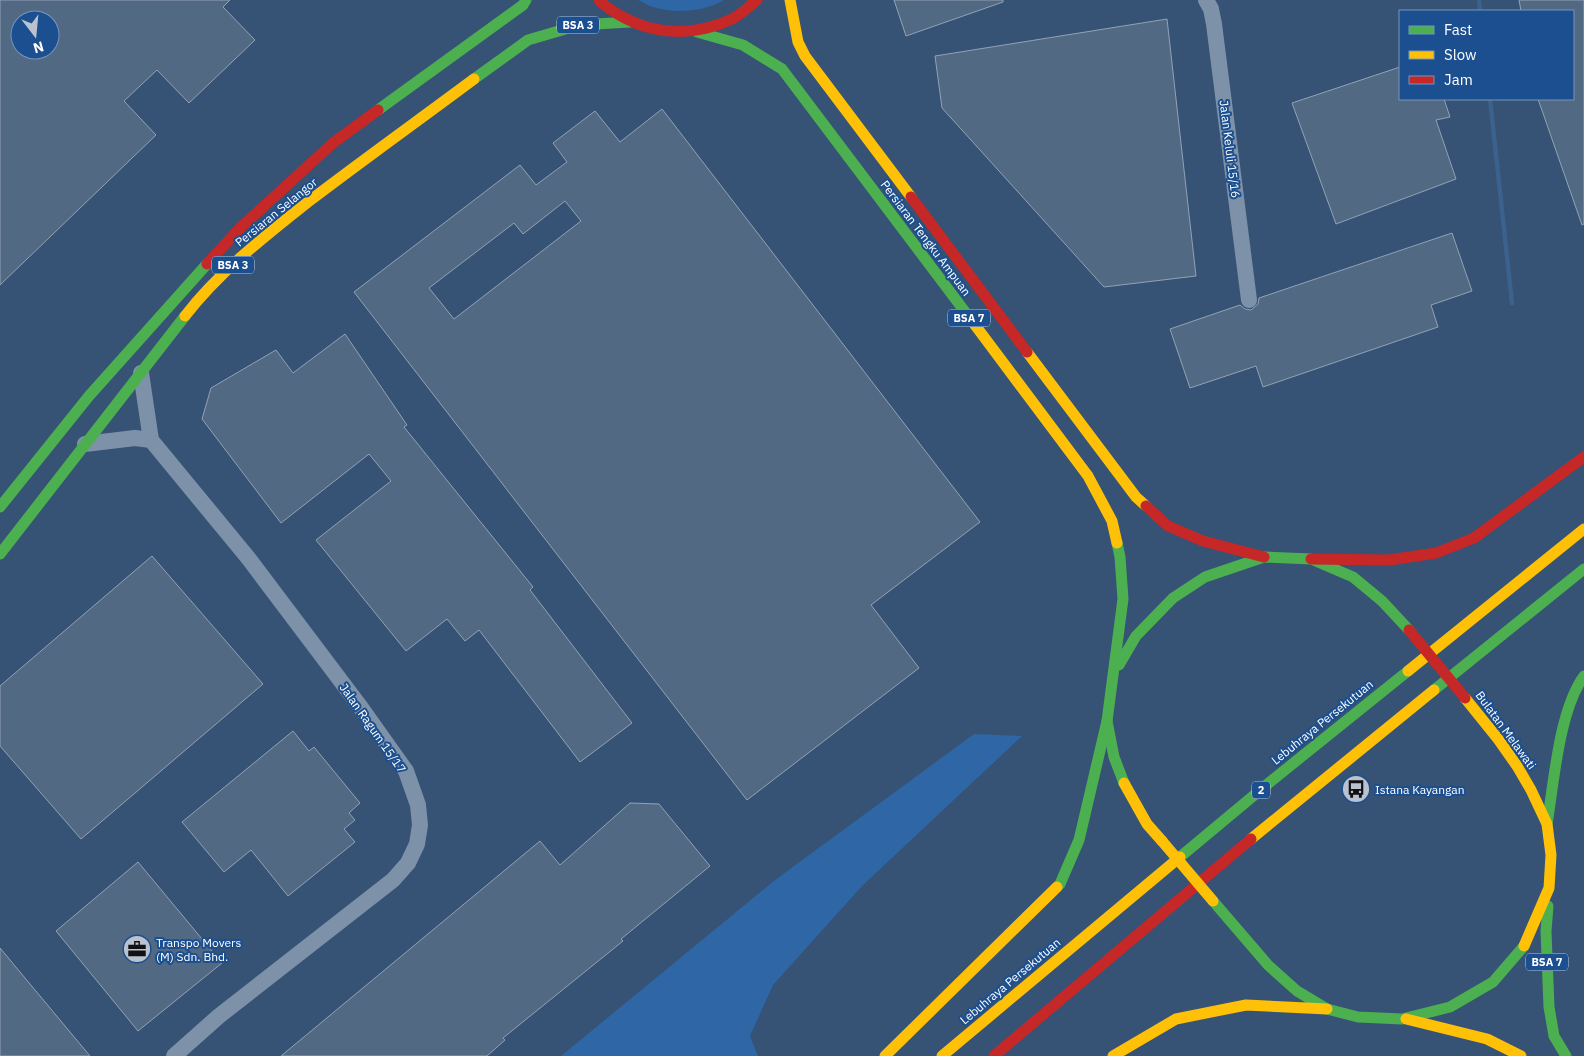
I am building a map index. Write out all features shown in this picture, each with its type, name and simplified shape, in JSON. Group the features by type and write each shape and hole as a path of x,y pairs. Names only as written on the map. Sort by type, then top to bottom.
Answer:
{"main road":[{"name":"Persiaran Selangor","path":"0,507 89,396 240,228 333,143 523,5 526,0"},
{"path":"599,0 630,22 652,30 674,33 697,32 734,18 757,0"},
{"name":"Persiaran Tengku Ampuan","path":"790,0 798,42 805,56 1136,497 1168,526 1203,541 1264,557"},
{"name":"Persiaran Selangor","path":"0,554 197,300 261,239 355,166 528,40 578,25 630,22"},
{"name":"Persiaran Tengku Ampuan","path":"697,32 743,45 782,69 1088,476 1112,522 1120,557 1123,599 1112,677"},
{"path":"1311,559 1389,560 1436,553 1474,538 1584,457"},
{"name":"Lebuhraya Persekutuan","path":"942,1056 1270,782 1584,529"},
{"name":"Bulatan Melawati","path":"1264,557 1311,559 1354,577 1382,601 1409,630 1498,739 1517,766 1548,824 1552,855 1549,888 1526,943 1493,982 1450,1007 1402,1018 1358,1017 1327,1009 1297,991 1268,965 1147,824 1128,792 1114,757 1107,721 1112,677 1136,636 1173,598 1205,577 1264,557"},
{"name":"2","path":"994,1056 1290,806 1584,569"},
{"path":"1548,824 1563,724 1578,684 1584,676"},
{"path":"886,1056 1060,884 1079,840 1107,721"},
{"name":"BSA 7","path":"1549,888 1546,931 1549,1007 1554,1036 1566,1056"},
{"path":"1113,1056 1176,1019 1246,1005 1327,1009"},
{"path":"1402,1018 1487,1039 1521,1056"}],"street":[{"name":"Jalan Keluli 15/16","path":"1206,0 1211,9 1214,24 1249,300"},
{"path":"85,444 135,438 151,440 141,373"},
{"name":"Jalan Ragum 15/17","path":"151,440 249,559 359,705 406,771 418,806 420,825 417,844 408,863 394,880 220,1016 174,1056"}],"shaded area":[{"path":"638,0 724,0 699,9 671,11 649,6"},
{"path":"974,734 1022,736 862,886 773,985 750,1036 758,1056 561,1056 775,880"}],"building":[{"path":"0,0 230,0 223,7 255,40 189,103 157,70 124,101 156,135 0,285"},
{"path":"894,0 1003,0 1003,2 906,36"},
{"path":"1519,0 1584,0 1584,224 1582,225 1538,100 1574,100 1574,10 1521,10"},
{"path":"1167,19 1196,276 1104,287 942,108 935,56"},
{"path":"1399,67 1399,100 1444,100 1450,117 1436,120 1456,179 1336,224 1292,103"},
{"path":"662,109 980,522 871,605 919,668 747,800 354,292 520,165 536,185 567,162 553,143 595,111 620,142","holes":["565,201 581,221 454,319 429,288 514,223 523,234"]},
{"path":"1452,233 1472,291 1431,305 1438,327 1263,387 1256,366 1190,388 1170,329 1240,305 1245,309 1251,310 1258,304 1259,298"},
{"path":"345,334 407,425 404,427 533,587 530,590 632,723 580,762 479,630 465,641 447,619 406,651 316,540 391,481 369,454 281,523 202,419 211,388 276,350 293,373"},
{"path":"152,556 263,684 81,839 0,746 0,686"},
{"path":"293,731 309,751 314,747 360,803 349,813 355,820 344,829 355,842 288,896 251,850 224,872 182,822"},
{"path":"630,803 659,804 710,866 621,939 623,941 503,1038 505,1040 487,1056 281,1056 540,841 560,865"},
{"path":"138,862 222,963 138,1031 56,931"},
{"path":"0,948 90,1056 0,1056"}],"waterway":[{"path":"1479,0 1480,10"},
{"path":"1490,100 1512,303"}],"traffic: fast":[{"path":"378,110 523,5 526,0"},
{"path":"474,79 528,40 579,25 630,22"},
{"path":"697,32 743,45 782,69 975,325"},
{"path":"0,507 89,396 207,264"},
{"path":"0,554 185,316"},
{"path":"1117,543 1123,599 1107,721 1114,757 1124,783"},
{"path":"1119,665 1136,636 1173,598 1205,577 1264,557 1311,559 1353,577 1382,601 1409,630"},
{"path":"1434,690 1584,569"},
{"path":"1180,857 1408,671"},
{"path":"1547,824 1563,727 1576,690 1584,676"},
{"path":"1057,887 1079,840 1107,721"},
{"path":"1213,901 1268,965 1297,991 1327,1009 1358,1017 1402,1019 1450,1007 1493,982 1524,946"},
{"path":"1548,906 1546,931 1549,1007 1554,1036 1566,1056"}],"traffic: slow":[{"path":"790,0 798,42 805,56 911,197"},
{"path":"185,316 213,284 275,228 474,79"},
{"path":"975,325 1088,476 1112,521 1117,543"},
{"path":"1027,352 1136,497 1146,506"},
{"path":"1408,671 1584,529"},
{"path":"1251,839 1434,690"},
{"path":"1465,698 1517,766 1547,824 1551,855 1549,888 1524,946"},
{"path":"1124,783 1147,824 1162,841"},
{"path":"1162,841 1213,901"},
{"path":"942,1056 1180,857"},
{"path":"885,1056 1057,887"},
{"path":"1113,1056 1176,1019 1246,1005 1327,1009"},
{"path":"1406,1019 1487,1039 1521,1056"}],"traffic: jam":[{"path":"599,0 612,11 634,23 662,30 676,31 690,31 718,25 736,17 757,0"},
{"path":"207,264 240,228 333,143 378,110"},
{"path":"911,197 1027,352"},
{"path":"1311,559 1389,560 1436,553 1474,538 1584,457"},
{"path":"1146,506 1168,526 1203,541 1264,557"},
{"path":"1409,630 1465,698"},
{"path":"994,1056 1251,839"}],"place":[{"name":"Istana Kayangan","path":"1356,789"},
{"name":"Transpo Movers (M) Sdn. Bhd.","path":"137,949"}]}
